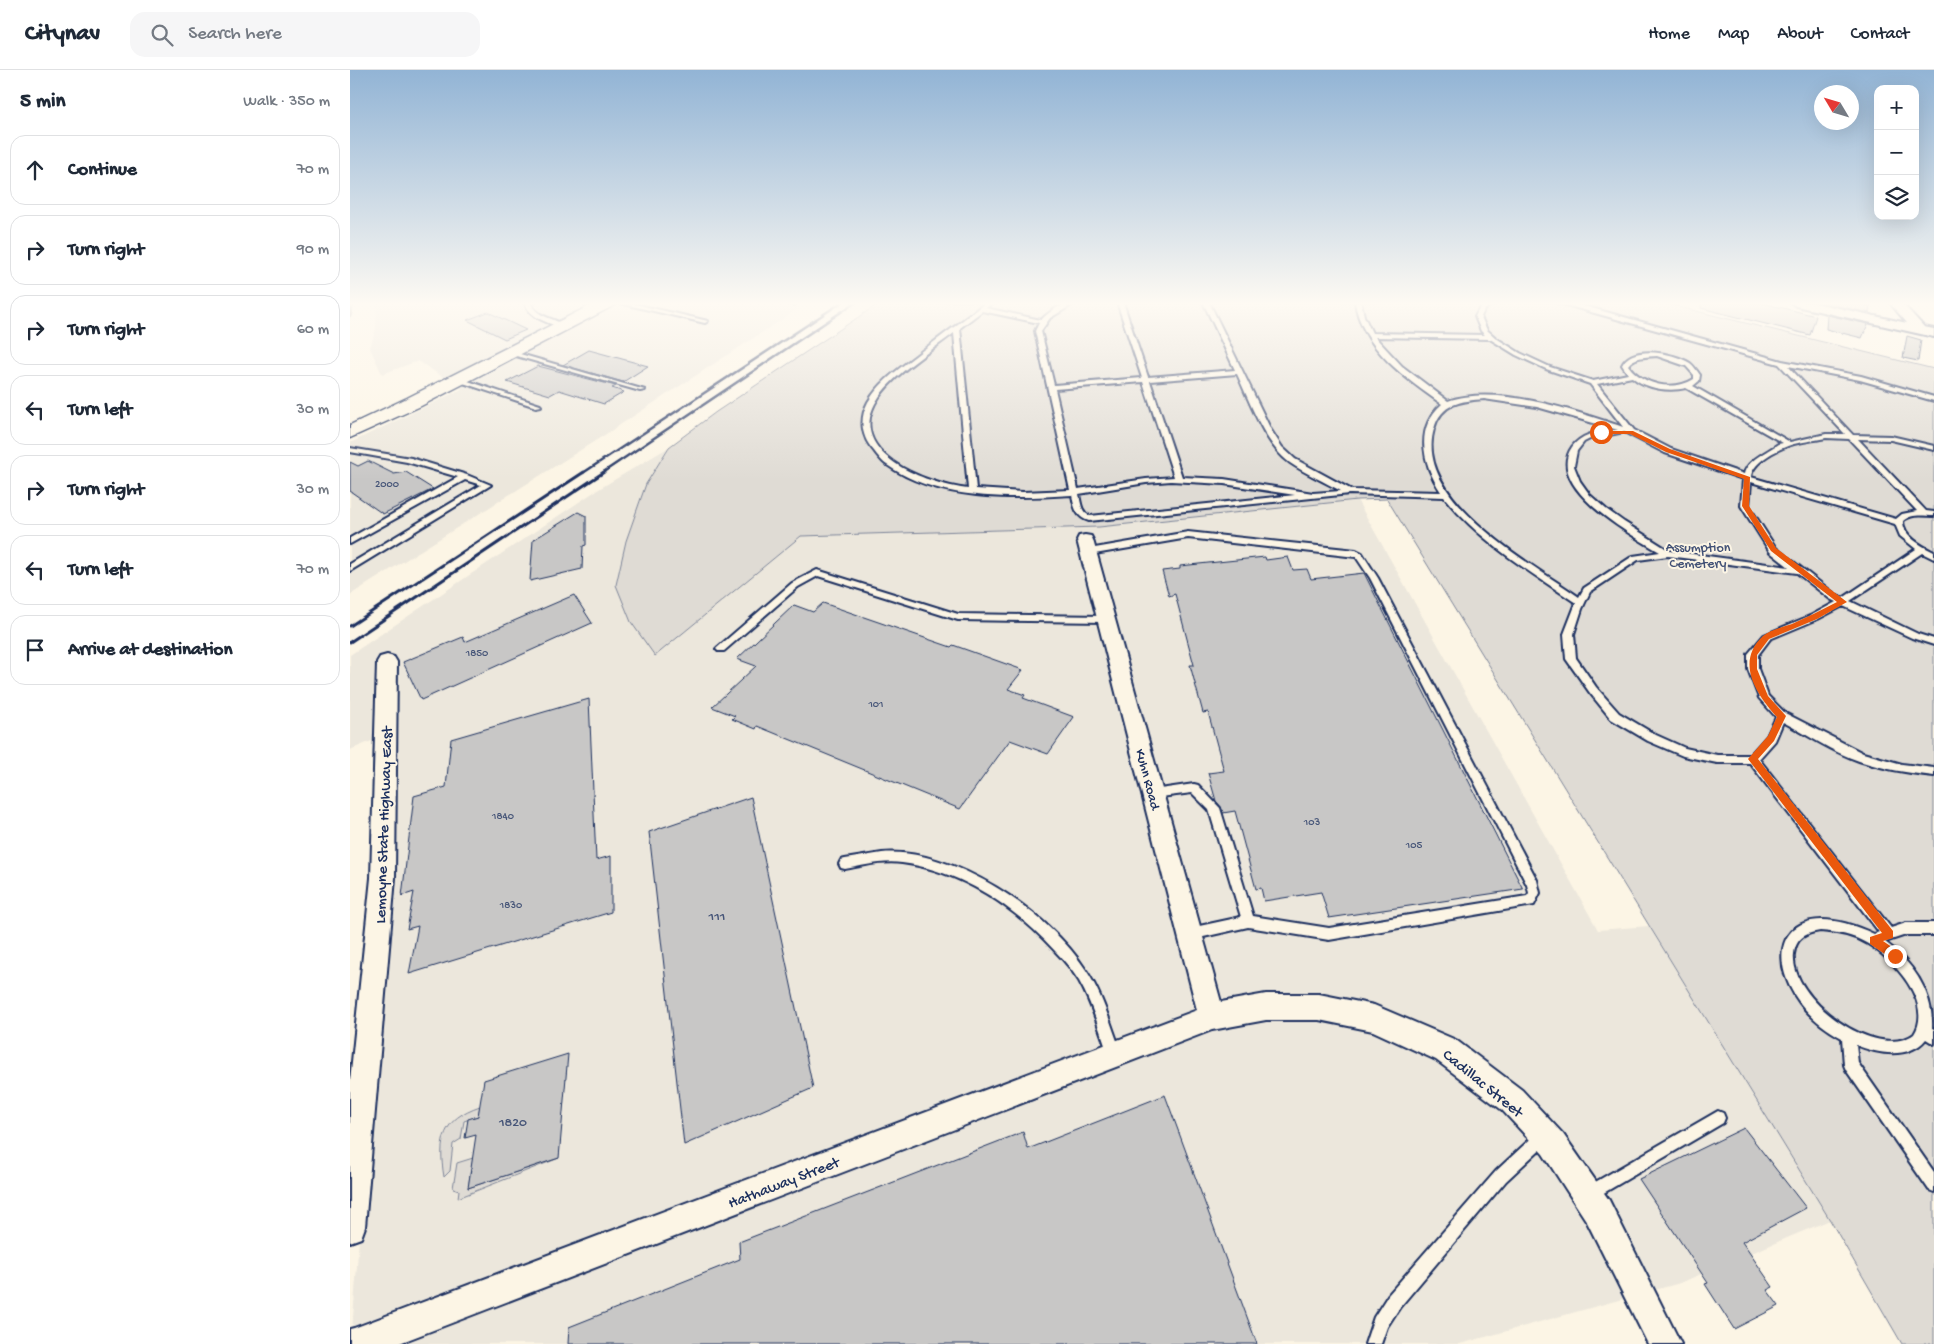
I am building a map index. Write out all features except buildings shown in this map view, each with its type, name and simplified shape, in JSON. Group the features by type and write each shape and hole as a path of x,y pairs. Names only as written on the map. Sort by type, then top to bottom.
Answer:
{"street":[{"path":"350,432 495,361"},
{"name":"Kuhn Road","path":"1087,546 1212,1017"},
{"name":"Lemoyne State Highway East","path":"350,1227 383,878 388,662"},
{"name":"Cadillac Street","path":"1212,1017 1266,1006 1319,1007 1374,1018 1446,1050 1512,1100 1553,1144 1598,1211 1665,1344"},
{"name":"Hathaway Street","path":"354,1344 1212,1017"}],"lane":[{"path":"541,361 642,390"},
{"path":"913,361 888,381 876,394 867,410 865,427 869,440 879,456 893,467 912,477 939,486 1015,495 1075,492 1134,482 1179,479 1225,483 1314,496"},
{"path":"960,361 972,490"},
{"path":"1045,361 1079,510 1083,516 1089,519 1350,492 1447,495"},
{"path":"1140,361 1179,479"},
{"path":"1234,361 1267,430 1279,448 1292,460 1350,492"},
{"path":"1394,361 1414,381 1447,404"},
{"path":"1534,361 1548,368 1593,382 1633,376 1658,386 1688,386 1789,444"},
{"path":"1626,361 1625,365 1633,376"},
{"path":"1682,361 1698,375 1697,380 1688,386"},
{"path":"1774,361 1861,378 1934,399"},
{"path":"1780,363 1923,512"},
{"path":"1051,387 1239,372"},
{"path":"459,380 538,406"},
{"path":"1593,382 1595,388 1631,432"},
{"path":"1580,602 1478,529 1447,495 1435,473 1428,452 1429,432 1435,416 1447,404 1464,398 1512,400 1545,406 1631,432 1668,451 1747,478 1898,522"},
{"path":"1631,432 1601,432 1584,440 1575,448 1570,459 1571,472 1582,489 1608,515 1668,553"},
{"path":"1934,448 1891,438 1826,436 1781,446 1753,464 1748,471 1746,506 1773,550 1834,597 1915,636 1934,642"},
{"path":"350,450 408,460 487,485 350,568"},
{"path":"350,541 464,477"},
{"path":"1934,514 1923,512 1904,516 1898,522 1898,528 1902,536 1921,550 1934,556"},
{"path":"350,528 360,535"},
{"path":"1087,546 1188,535 1356,553 1359,555 1379,587 1533,884 1535,893 1530,901 1329,934 1248,921 1190,934"},
{"path":"1921,550 1843,602 1815,617 1767,637 1754,654 1753,669 1764,698 1782,716 1860,757 1902,768 1934,772"},
{"path":"1782,716 1771,738 1753,759 1717,759 1683,752 1652,738 1615,716 1593,690 1571,659 1569,634 1580,602 1587,590 1636,558 1668,553 1800,571"},
{"path":"721,650 795,584 817,573 958,616 1019,619 1106,619"},
{"path":"1753,759 1889,935"},
{"path":"1152,794 1194,788 1214,808 1248,921"},
{"path":"845,864 900,858 950,871 986,887 1012,902 1040,926 1068,955 1084,979 1115,1054"},
{"path":"1815,926 1833,926 1873,940 1895,956 1913,974 1925,995 1929,1014 1929,1034 1913,1042 1895,1047 1872,1044 1848,1035 1827,1022 1809,1005 1788,970 1786,953 1791,940 1801,930 1815,926"},
{"path":"1873,940 1906,929 1934,929"},
{"path":"1848,1035 1851,1065 1934,1185"},
{"path":"1587,1195 1718,1118"},
{"path":"1373,1344 1380,1323 1394,1301 1501,1176 1544,1135"}],"shaded area":[{"path":"376,361 417,361 382,374"},
{"path":"419,361 718,361 350,595 350,443 462,389"},
{"path":"669,447 646,484 626,541 616,585 655,656 801,536 1099,527 1357,500 1598,930 1649,926 1830,1220 1680,1283 1460,1344 351,1344 398,730 350,750 350,655 594,492"}],"green space":[{"name":"Assumption Cemetery","path":"792,361 1903,361 1934,369 1934,1344 1902,1344 1830,1220 1387,499 1357,500 1099,527 801,536 655,656 631,622 616,585 626,541 646,484 669,447 716,412"},
{"path":"480,1106 478,1116 464,1121 461,1139 453,1144 450,1171 444,1177 442,1164 443,1142 450,1124 467,1111"},
{"path":"473,1158 468,1188 559,1158 458,1198 459,1190 453,1188 457,1163"}],"railway":[{"path":"583,473 752,361"},
{"path":"602,473 768,361"},
{"path":"350,626 584,472"},
{"path":"350,642 604,472"}],"route":[{"path":"1601,432 1631,432 1668,451 1747,478 1746,506 1773,550 1843,602 1815,617 1767,637 1754,654 1753,669 1764,698 1782,716 1771,738 1753,759 1889,935 1873,940 1895,956"}]}
